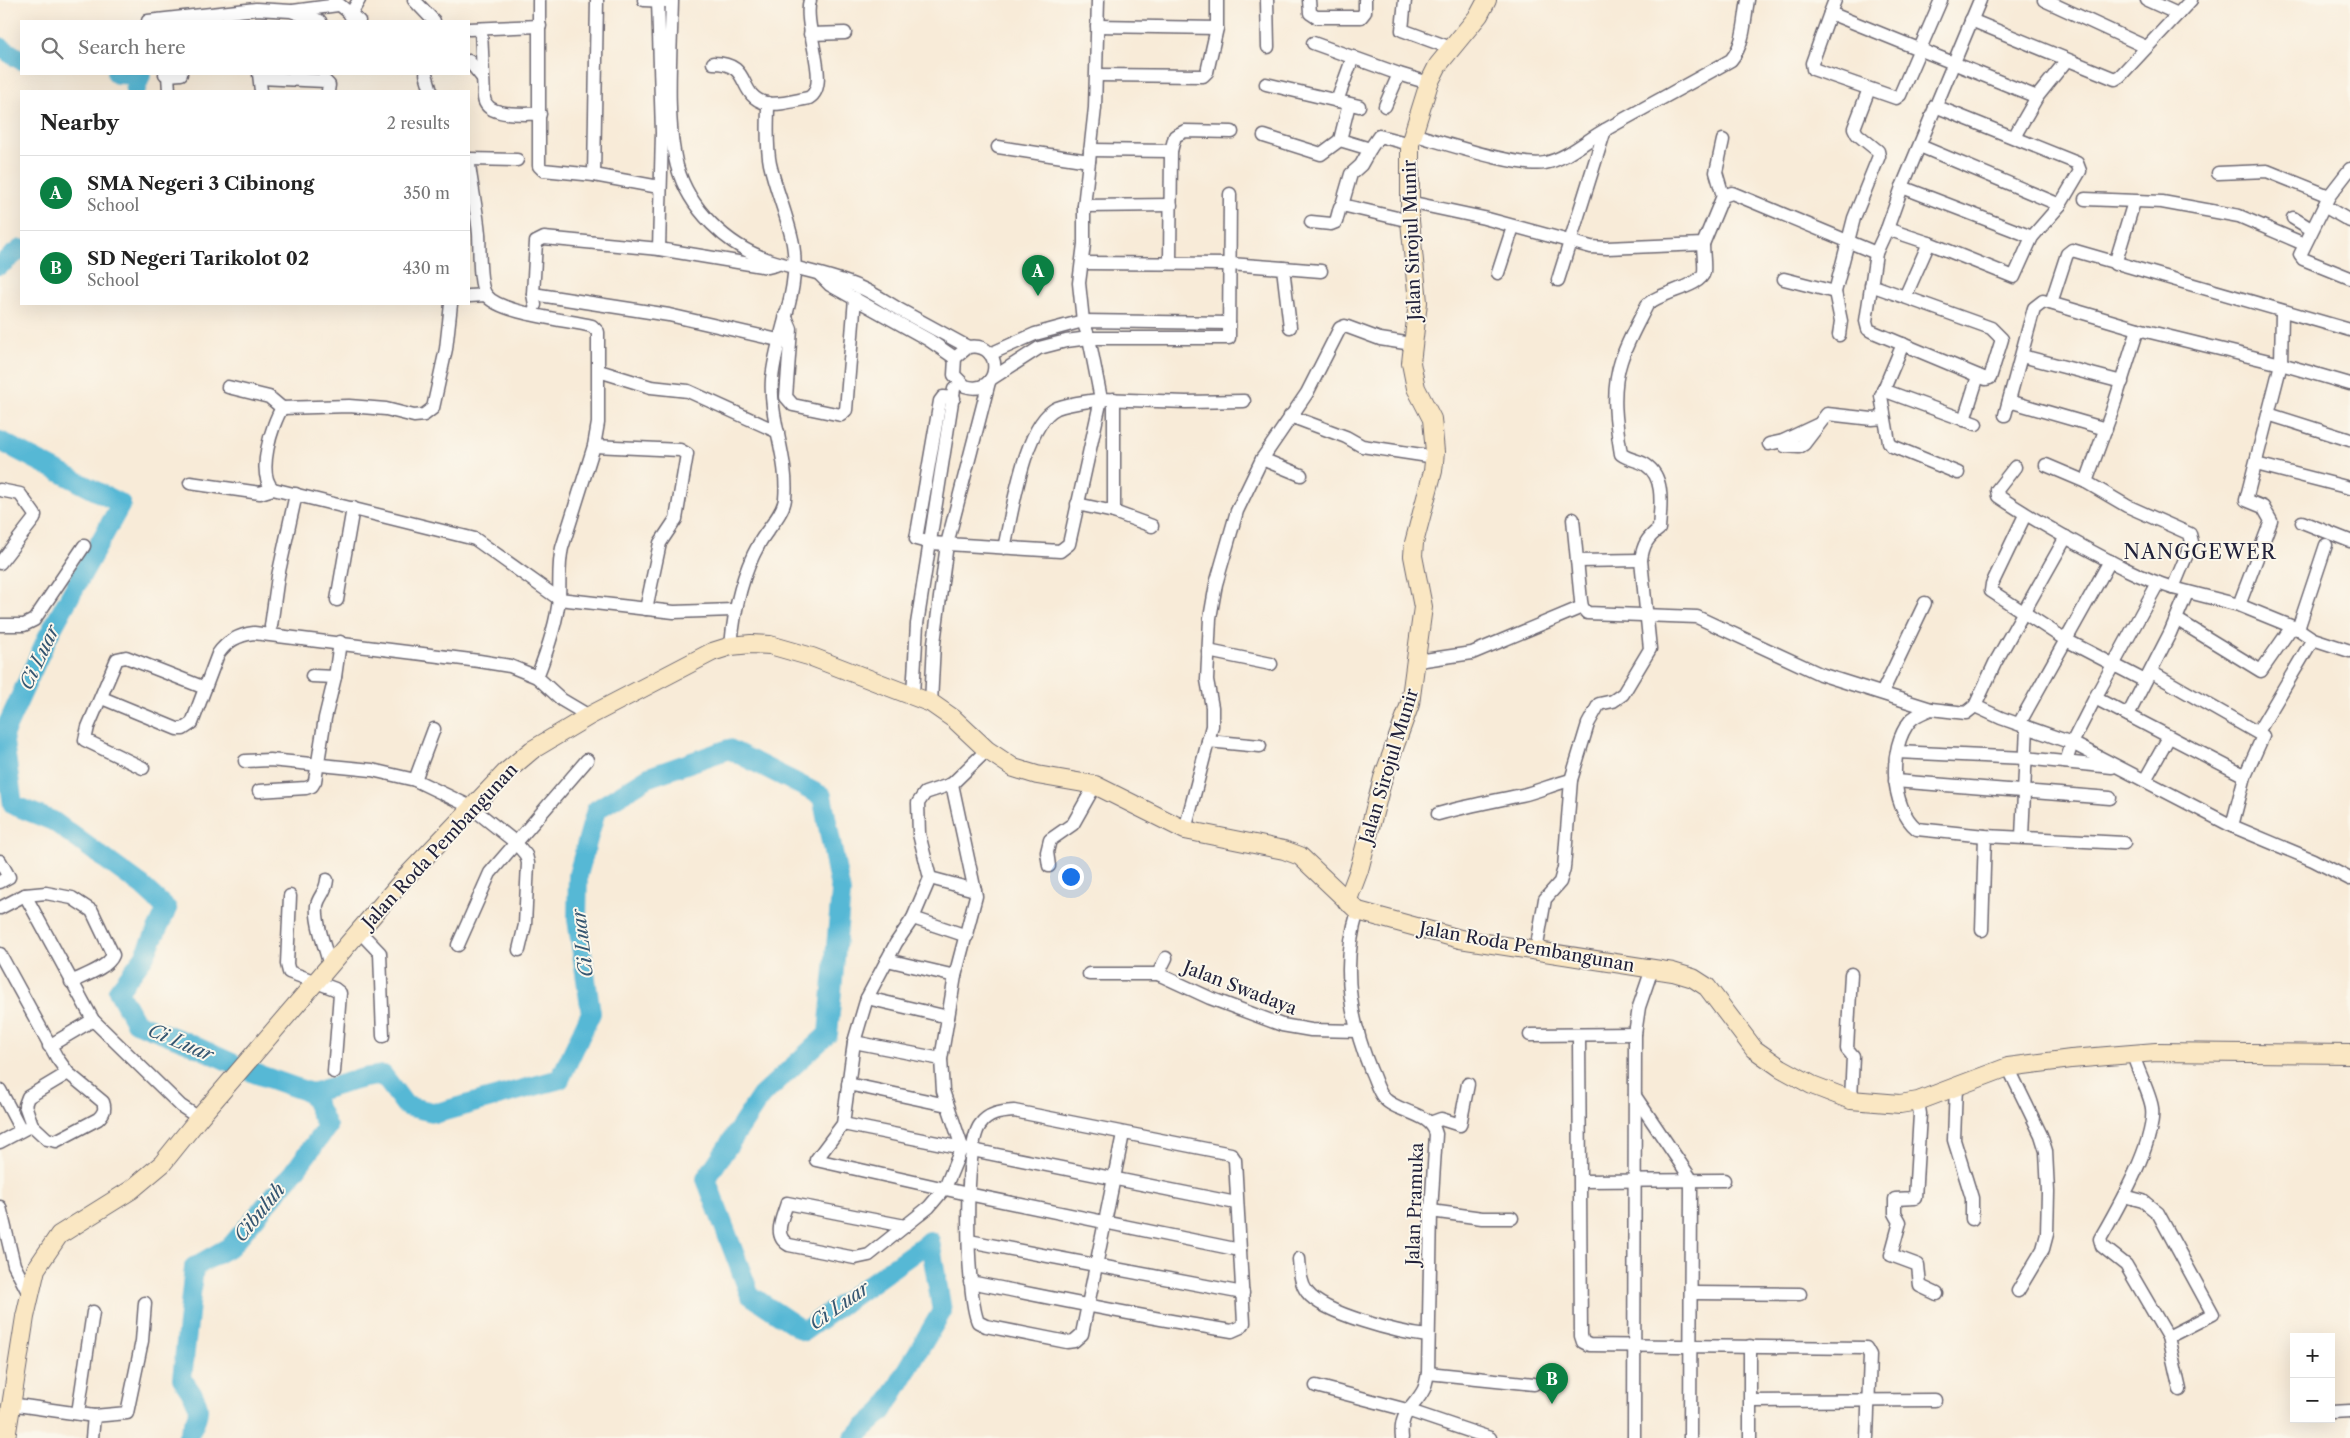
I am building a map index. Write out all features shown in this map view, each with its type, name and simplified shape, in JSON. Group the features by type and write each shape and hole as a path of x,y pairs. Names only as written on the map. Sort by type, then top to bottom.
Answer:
{"street":[{"path":"166,20 256,15 291,11 336,2 354,18 359,0"},
{"path":"414,0 433,20"},
{"path":"539,0 539,165 541,168 594,175 659,187"},
{"path":"594,175 597,0"},
{"path":"644,0 672,1 666,133 659,187 658,249"},
{"path":"658,0 666,133 687,190 699,209 711,223 735,244 747,251 781,264 820,276 830,276 861,287 932,334 955,358"},
{"path":"713,63 725,63 735,68 753,97 768,103 809,98 814,95 819,82 810,34 810,0"},
{"path":"1098,0 1097,75 1084,206 1083,263 1080,283 1083,321 1108,399 1114,512"},
{"path":"1097,75 1204,76 1207,72 1217,28 1217,0"},
{"path":"1267,0 1268,48"},
{"path":"1310,0 1312,15 1325,17 1362,16 1365,0"},
{"path":"1405,0 1402,30 1451,48"},
{"name":"Jalan Sirojul Munir","path":"1352,907 1359,870 1383,778 1410,704 1418,661 1424,607 1413,556 1414,543 1435,457 1432,419 1413,378 1412,344 1418,302 1409,202 1411,139 1438,65 1479,16 1487,0"},
{"path":"1311,222 1336,222 1351,174 1361,165 1379,136 1411,139 1535,163 1545,163 1573,152 1605,130 1731,60 1738,51 1742,39 1748,0"},
{"path":"1835,0 1812,63 1813,69 1892,98 1898,97 1971,20 1980,0"},
{"path":"1860,246 1887,229 1935,106 1941,0"},
{"path":"2044,0 2146,46"},
{"path":"2147,0 2178,14"},
{"path":"1971,20 2115,80 2191,0"},
{"path":"291,11 317,20"},
{"path":"1830,14 2037,97"},
{"path":"540,26 475,29 484,102 489,109 540,114"},
{"path":"1097,26 1217,28"},
{"path":"810,34 845,33"},
{"path":"1313,43 1399,74 1430,83"},
{"path":"1264,136 1321,154 1340,140 1348,104 1353,57"},
{"path":"2014,137 2037,97 2066,61"},
{"path":"470,62 482,76"},
{"path":"1385,106 1399,74"},
{"path":"167,75 169,90"},
{"path":"426,75 431,90"},
{"path":"260,81 325,81 329,85 328,90"},
{"path":"1266,84 1348,104"},
{"path":"1839,334 1841,321 1835,292 1860,246 1879,156 1878,151 1857,134 1854,128 1869,89"},
{"path":"731,646 734,610 758,545 784,507 786,472 778,432 772,380 778,340 794,267 793,244 770,161 768,103"},
{"path":"1887,229 1929,242 2014,278 2032,237 2060,204 2080,171 2078,165 1935,106"},
{"path":"1558,280 1605,130"},
{"path":"1170,263 1171,151 1175,136 1179,132 1232,132"},
{"path":"1340,140 1370,149"},
{"path":"1536,950 1545,899 1560,882 1564,868 1571,780 1595,708 1599,704 1613,701 1623,694 1648,654 1650,644 1641,560 1642,546 1648,537 1659,528 1659,481 1653,471 1646,465 1621,454 1615,408 1616,380 1626,348 1647,304 1657,296 1693,283 1704,272 1704,244 1723,196 1716,172 1723,140"},
{"path":"1920,146 2060,204"},
{"path":"998,147 1089,155 1171,151"},
{"path":"470,159 517,160"},
{"path":"2350,169 2327,201 2300,255 2302,259 2350,278"},
{"path":"2218,173 2267,171 2327,201 2350,221"},
{"path":"470,172 479,232 475,263 486,295 496,302 523,312 596,328 600,338 600,370 594,446 559,560 559,599 546,656 537,677"},
{"path":"1902,187 2032,237"},
{"path":"1723,196 1732,193 1860,246"},
{"path":"954,375 961,383 970,388 980,387 1040,348 1066,341 1089,338 1224,339 1230,336 1230,194"},
{"path":"2085,199 2162,202 2239,216 2304,244"},
{"path":"1409,202 1569,242 1607,248 1704,244"},
{"path":"2115,264 2134,202"},
{"path":"1084,206 1171,204"},
{"path":"1342,205 1410,221"},
{"path":"2293,218 2312,229"},
{"path":"1498,274 1513,227"},
{"path":"778,340 669,315 534,300 538,239 658,249 768,267 781,264"},
{"path":"1905,297 1929,242"},
{"path":"1860,246 1871,285 1866,321 1868,329 1978,376 1986,379 1992,376 2002,339 1999,334 1991,328 1871,285"},
{"path":"2051,303 2069,251 2077,251 2115,264 2350,330"},
{"path":"1083,263 1230,264 1321,272"},
{"path":"1283,268 1290,327"},
{"path":"820,276 830,285 854,298 932,334 968,347 980,347 990,354 995,366 946,544 934,643 931,703"},
{"path":"1784,279 1835,292"},
{"path":"470,296 486,295"},
{"path":"785,315 792,329 786,397 794,405 841,415 846,410 854,298"},
{"path":"2005,415 2034,308 2039,302 2051,303 2138,329 2281,364 2350,384"},
{"path":"228,387 269,397 282,408 349,406 386,410 414,416 429,412 433,408 446,349 451,305"},
{"path":"2239,605 2270,521 2264,508 2246,500 2281,364 2282,312"},
{"path":"990,354 1035,334 1083,321 1230,323"},
{"path":"1185,830 1212,726 1212,707 1207,680 1210,618 1216,584 1237,511 1262,459 1319,372 1336,331 1345,326 1380,338 1412,344"},
{"path":"2086,482 2122,382 2138,329"},
{"path":"1035,334 1040,348"},
{"path":"1903,344 1883,390 1878,419 1890,445 1958,473"},
{"path":"912,694 917,624 954,398 955,358 968,347"},
{"path":"2022,356 2122,382"},
{"path":"600,370 651,387 688,391 778,432"},
{"path":"1883,390 1970,422 1978,376"},
{"path":"931,543 1004,548 1064,549 1069,544 1077,504 1108,399"},
{"path":"1004,548 1027,448 1044,418 1058,408 1108,399 1244,401"},
{"path":"2009,401 2106,429"},
{"path":"273,489 268,482 266,470 269,435 282,408"},
{"path":"1770,444 1783,441 1817,425 1827,414 1831,413 1878,419"},
{"path":"2268,414 2350,440"},
{"path":"1290,416 1346,436 1362,446 1435,457"},
{"path":"594,446 680,450 686,454 676,519 660,543 646,609"},
{"path":"1262,459 1301,475"},
{"path":"2256,464 2350,488"},
{"path":"2046,465 2086,482 2127,506 2190,534 2192,542 2173,588"},
{"path":"2015,467 1997,490 1998,494 2025,515 2110,561 2158,583 2187,593 2239,605 2294,628 2313,639 2350,651"},
{"path":"190,483 260,493 273,489 475,539 559,599 674,612 734,610"},
{"path":"0,490 20,494 35,515 0,563"},
{"path":"271,626 278,576 296,494"},
{"path":"1077,504 1114,512 1152,526"},
{"path":"337,600 353,508"},
{"path":"2025,515 1990,588 1993,593 2066,640 2113,664 2148,677 2262,734 2263,738 2246,776 2232,826"},
{"path":"1573,519 1582,607 1588,613 1686,616 1707,620 1788,660 1882,694 1931,709 1960,714 1966,713 1975,706 1995,662 2024,614 2066,537"},
{"path":"2302,522 2350,541"},
{"path":"2176,619 2261,671 2294,628 2326,545"},
{"path":"0,625 24,625 34,620 84,546"},
{"path":"1578,561 1641,560"},
{"path":"2022,837 2025,758 2023,726 2066,640 2110,561"},
{"path":"2066,762 2072,743 2095,698 2158,583"},
{"path":"2128,715 2187,593"},
{"path":"1882,694 1925,603"},
{"path":"1418,661 1472,653 1582,607"},
{"path":"102,698 180,730 188,727 192,723 224,646 244,634 265,633 510,666 537,677 562,700 589,716"},
{"path":"2258,732 2313,639"},
{"path":"260,791 300,789 312,786 318,764 323,726 335,677 340,642"},
{"name":"Jalan Roda Pembangunan","path":"5,1428 36,1269 59,1235 131,1190 169,1156 229,1082 403,880 472,807 532,750 589,716 712,652 731,646 770,645 812,657 912,694 931,703 954,719 987,750 1014,768 1025,772 1095,785 1185,830 1284,850 1300,856 1352,907 1460,939 1652,969 1693,978 1708,987 1754,1048 1781,1068 1812,1086 1851,1100 1900,1104 1918,1101 2008,1067 2133,1054 2254,1051 2350,1054"},
{"path":"1208,651 1271,664"},
{"path":"143,768 85,740 85,735 117,659 123,656 205,688"},
{"path":"312,676 335,677"},
{"path":"2095,698 2246,776"},
{"path":"1975,706 2023,726 2072,743 2232,826 2313,860 2350,879"},
{"path":"1931,709 1911,720 1905,729 1897,752 1894,781 1906,815 1917,829 1984,836 2124,843"},
{"path":"415,780 434,729"},
{"path":"2145,780 2169,737"},
{"path":"1208,741 1260,746"},
{"path":"987,750 952,784 925,793 918,803 919,834 930,878 913,918 867,998 854,1042 843,1124 816,1160 968,1194 1240,1250"},
{"path":"1897,752 2025,758 2118,767"},
{"path":"458,945 486,880 515,842 587,760"},
{"path":"245,761 318,764 372,770 415,780 472,807 515,842 526,856 528,863 525,925 519,950"},
{"path":"1438,814 1474,803 1524,794 1571,780"},
{"path":"1894,781 2110,798"},
{"path":"952,784 976,901 955,976 940,1059 941,1081 947,1105 968,1148 970,1282 976,1317 981,1324 1067,1342 1080,1338 1123,1134"},
{"path":"1050,866 1047,852 1050,840 1073,824 1095,785"},
{"path":"1982,930 1984,836"},
{"path":"0,861 9,877 0,882"},
{"path":"930,878 975,890"},
{"path":"327,880 326,890 317,907 318,922 330,967"},
{"path":"0,908 25,895 46,892 62,895 84,905 92,911 113,951 112,959 71,982"},
{"path":"25,895 93,1020 181,1106 199,1118"},
{"path":"290,896 288,969 292,974 340,993 334,1072"},
{"name":"Jalan Pramuka","path":"1352,907 1348,975 1358,1031 1366,1059 1384,1098 1430,1123 1436,1134 1431,1211 1428,1373 1424,1388 1407,1410 1403,1419 1402,1438"},
{"path":"913,918 967,936"},
{"path":"360,932 380,954 383,1036"},
{"path":"0,954 49,1046 68,1073 103,1102 105,1106 103,1115 98,1120 56,1141 47,1139 26,1128 0,1090"},
{"name":"Jalan Swadaya","path":"1166,958 1158,974 1210,998 1282,1025 1311,1030 1358,1031"},
{"path":"888,960 955,976"},
{"path":"1634,1438 1635,1034 1639,1007 1652,969"},
{"path":"1089,974 1158,974"},
{"path":"1851,974 1847,1049 1853,1056 1851,1100"},
{"path":"867,998 948,1017"},
{"path":"49,1046 93,1020"},
{"path":"1530,1035 1635,1034"},
{"path":"1579,1036 1581,1336 1583,1342 1589,1345 1866,1348 1870,1355 1867,1438"},
{"path":"854,1042 940,1059"},
{"path":"2133,1054 2152,1107 2151,1128 2124,1196 2100,1239 2102,1246 2126,1265 2168,1337 2180,1390"},
{"path":"2008,1067 2041,1135 2046,1151 2048,1192 2047,1234 2043,1250 2018,1291"},
{"path":"26,1128 25,1105 28,1097 68,1073"},
{"path":"848,1084 947,1105"},
{"path":"1430,1123 1441,1119 1460,1125 1468,1084"},
{"path":"1956,1086 1954,1140 1972,1198 1972,1219"},
{"path":"1635,1096 1691,1179 1690,1438"},
{"path":"1918,1101 1920,1114 1915,1198 1895,1199 1895,1213 1900,1222 1890,1255 1918,1265 1920,1286 1937,1294"},
{"path":"905,1226 788,1203 779,1232 780,1238 788,1245 860,1258 869,1255 929,1207 945,1188 978,1127 986,1118 1004,1111 1014,1111 1231,1154 1234,1160 1243,1293 1244,1323 1241,1327 1232,1331 1168,1322 970,1282"},
{"path":"843,1124 1236,1203"},
{"path":"0,1142 26,1128"},
{"path":"1581,1181 1724,1180"},
{"path":"2124,1196 2143,1201 2158,1213 2213,1314 2168,1337"},
{"path":"0,1208 14,1265 30,1294"},
{"path":"1431,1211 1482,1218 1512,1218"},
{"path":"969,1241 1243,1293"},
{"path":"1299,1259 1300,1277 1306,1291 1326,1307 1401,1332 1428,1336"},
{"path":"1692,1293 1800,1294"},
{"path":"10,1404 94,1416 123,1414 128,1411 142,1341 145,1303"},
{"path":"78,1413 94,1312"},
{"path":"1750,1346 1750,1438"},
{"path":"1428,1373 1534,1384"},
{"path":"1316,1386 1407,1410 1490,1438"},
{"path":"1751,1401 1935,1400"},
{"path":"2335,1412 2350,1411"},
{"path":"92,1438 94,1416"}],"waterway":[{"name":"Ci Luar","path":"0,47 20,59"},
{"name":"Ci Luar","path":"135,90 141,75"},
{"name":"Ci Luar","path":"0,265 20,250"},
{"name":"Ci Luar","path":"0,441 121,504 48,636 3,735 13,805 53,821 142,886 167,909 144,957 118,991 135,1022 186,1042 254,1073 311,1093 363,1078 383,1075 406,1106 437,1113 560,1079 591,1013 577,919 578,875 596,810 649,777 729,749 822,796 841,893 828,1034 761,1096 706,1179 750,1295 804,1331 930,1241 942,1311 883,1411 853,1438"},
{"name":"Cibuluh","path":"187,1438 198,1413 197,1402 182,1379 194,1267 231,1246 294,1172 327,1127 311,1093"}],"place":[{"name":"SMA Negeri 3 Cibinong","path":"1038,296"},
{"name":"SD Negeri Tarikolot 02","path":"1552,1404"}],"district":[{"name":"NANGGEWER","path":"2200,552"}]}
